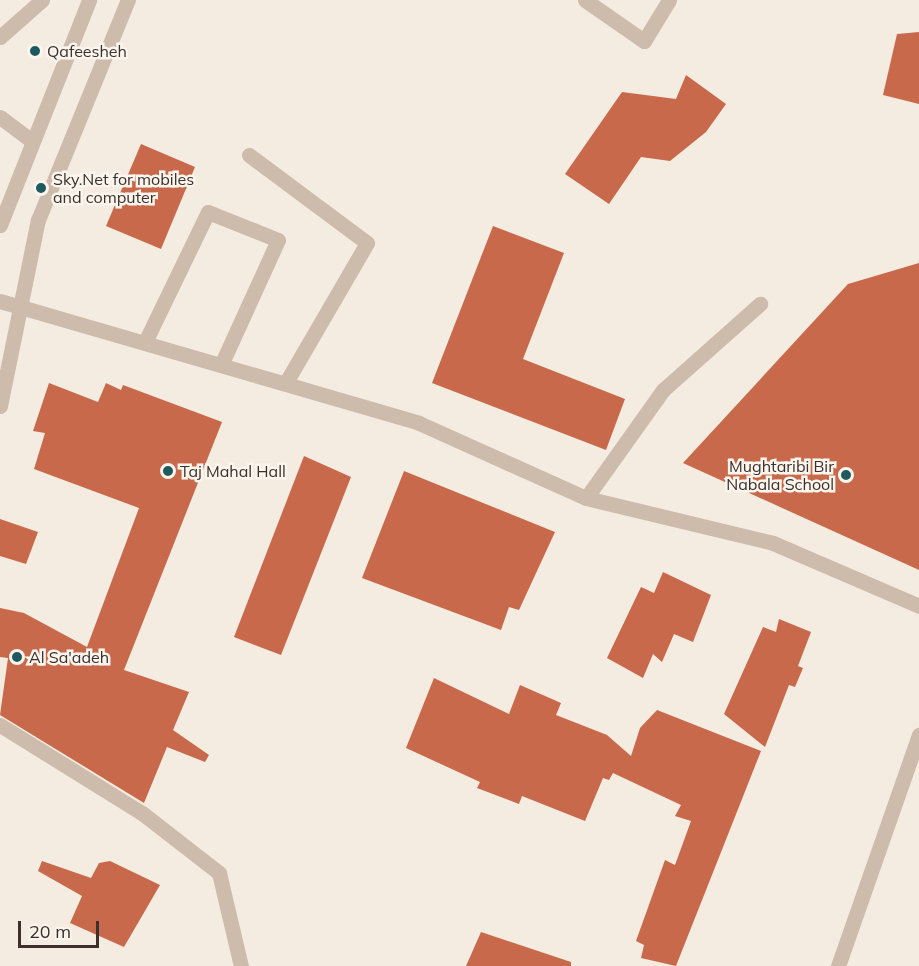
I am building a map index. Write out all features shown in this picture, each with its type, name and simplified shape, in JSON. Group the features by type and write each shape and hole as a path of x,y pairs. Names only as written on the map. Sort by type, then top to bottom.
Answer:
{"street":[{"path":"0,37 42,0"},
{"path":"0,225 89,0"},
{"path":"0,406 38,220 128,0"},
{"path":"585,0 644,41 669,0"},
{"path":"0,117 32,141"},
{"path":"249,155 367,243 286,382"},
{"path":"146,340 208,212 278,240 222,363"},
{"path":"0,301 146,340 419,423 586,498 773,543 919,606"},
{"path":"586,498 663,390 760,304"},
{"path":"0,725 142,813 219,873 241,966"},
{"path":"838,966 919,735"}],"building":[{"path":"919,32 919,104 883,95 897,34"},
{"path":"686,75 726,104 706,132 670,161 641,157 609,204 565,174 622,92 676,99"},
{"path":"141,144 195,167 161,249 106,226"},
{"path":"493,226 564,253 523,359 625,399 606,450 432,383"},
{"path":"919,263 919,570 683,463 848,284"},
{"path":"49,383 98,402 106,383 121,390 123,385 222,422 124,670 189,692 173,730 209,755 205,762 167,747 144,803 0,715 8,658 0,657 0,608 24,613 87,647 139,508 34,469 45,433 33,431"},
{"path":"304,456 351,477 281,655 234,637"},
{"path":"404,471 555,532 519,610 509,607 501,630 362,578"},
{"path":"0,519 38,532 26,564 0,556"},
{"path":"663,572 711,595 693,642 674,634 662,662 653,654 643,678 607,658 641,587 654,593"},
{"path":"779,619 811,632 798,666 803,668 795,687 789,685 765,747 724,714 763,627 776,632"},
{"path":"434,678 509,714 520,685 561,703 556,715 607,735 631,756 640,728 657,710 761,751 676,966 641,958 644,945 636,941 665,860 675,865 691,821 675,816 681,805 613,773 609,780 603,778 585,821 522,796 519,804 477,788 480,782 406,748"},
{"path":"42,861 91,878 99,863 110,861 160,885 124,947 70,923 82,896 38,871"},
{"path":"481,932 571,962 571,966 466,966"}],"place":[{"name":"Qafeesheh","path":"35,51"},
{"name":"Sky.Net for mobiles and computer","path":"41,188"},
{"name":"Taj Mahal Hall","path":"168,471"},
{"name":"Mughtaribi Bir Nabala School","path":"846,475"},
{"name":"Al Sa'adeh","path":"17,657"}]}
